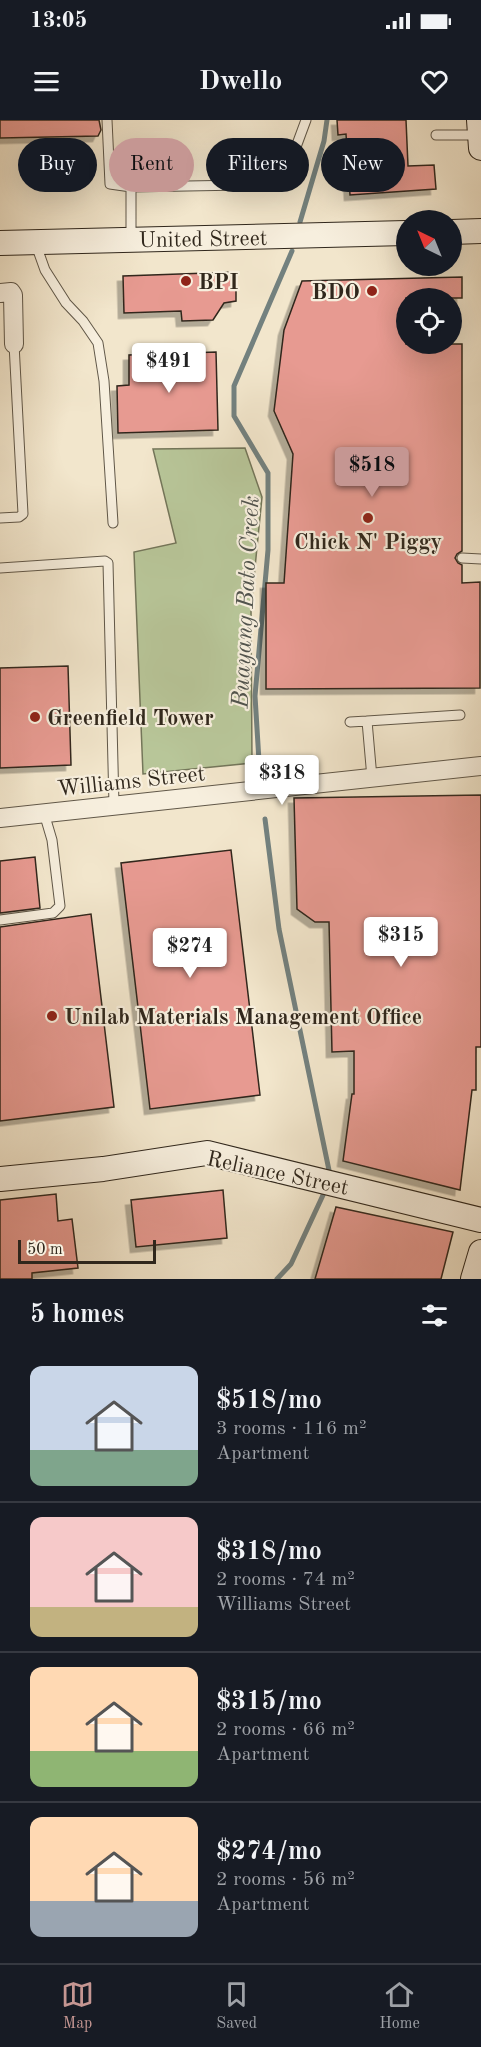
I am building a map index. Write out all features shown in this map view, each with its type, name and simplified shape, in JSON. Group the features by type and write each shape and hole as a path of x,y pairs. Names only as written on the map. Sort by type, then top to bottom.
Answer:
{"street":[{"path":"462,232 481,231"},
{"name":"United Street","path":"0,243 396,233"},
{"path":"0,293 11,292 13,294 14,344"},
{"name":"Williams Street","path":"0,818 481,766"},
{"name":"Reliance Street","path":"0,1179 103,1168 207,1153 481,1220"},
{"path":"473,1279 481,1252"}],"lane":[{"path":"106,120 109,168"},
{"path":"194,186 243,185 268,178 283,168 296,147 306,120"},
{"path":"436,135 480,134"},
{"path":"131,192 131,240"},
{"path":"35,242 45,270 66,303 83,321 98,343 104,381 113,523"},
{"path":"0,518 20,517 23,514 14,344"},
{"path":"462,558 481,558"},
{"path":"0,568 105,561 108,563 114,805"},
{"path":"350,722 460,715"},
{"path":"367,721 372,778"},
{"path":"0,920 53,913 60,906 52,840 44,813"}],"green space":[{"path":"245,448 262,497 251,608 252,763 143,774 134,552 176,543 153,449"}],"building":[{"path":"0,120 99,120 101,130 98,136 0,138"},
{"path":"337,120 406,120 408,166 434,165 436,189 405,191 405,138 346,138 346,134 338,135"},
{"path":"350,192 393,192 350,195"},
{"path":"236,272 236,301 224,303 213,320 182,321 181,311 124,313 123,276"},
{"path":"462,277 462,288 396,288 396,354 462,354 462,551 455,558 462,565 462,583 480,582 480,688 266,689 266,583 284,583 293,454 274,411 284,330 302,281"},
{"path":"216,352 218,430 118,433 117,386 129,385 129,355"},
{"name":"Greenfield Tower","path":"68,666 71,765 0,768 0,668"},
{"path":"481,795 481,1047 476,1047 476,1090 472,1090 460,1190 343,1161 352,1094 354,1094 354,1051 332,1052 329,922 315,922 297,909 294,798"},
{"path":"231,850 260,1095 150,1109 121,863"},
{"path":"35,857 40,908 0,913 0,861"},
{"name":"Unilab Materials Management Office","path":"91,914 114,1107 0,1121 0,927"},
{"path":"223,1190 227,1238 136,1247 131,1200"},
{"path":"56,1194 58,1221 72,1219 78,1268 32,1273 32,1279 0,1279 0,1200"},
{"path":"336,1207 453,1232 441,1279 315,1279"}],"waterway":[{"name":"Buayang Bato Creek","path":"300,222 324,141 327,120"},
{"name":"Buayang Bato Creek","path":"259,761 255,696 268,550 268,473 234,416 234,386 292,251"},
{"name":"Buayang Bato Creek","path":"265,819 279,929 330,1175"},
{"name":"Buayang Bato Creek","path":"277,1279 291,1264 324,1193"}],"place":[{"name":"BPI","path":"186,281"},
{"name":"BDO","path":"372,291"},
{"name":"Chick N' Piggy","path":"368,518"},
{"name":"Greenfield Tower","path":"35,717"},
{"name":"Unilab Materials Management Office","path":"52,1016"}]}
